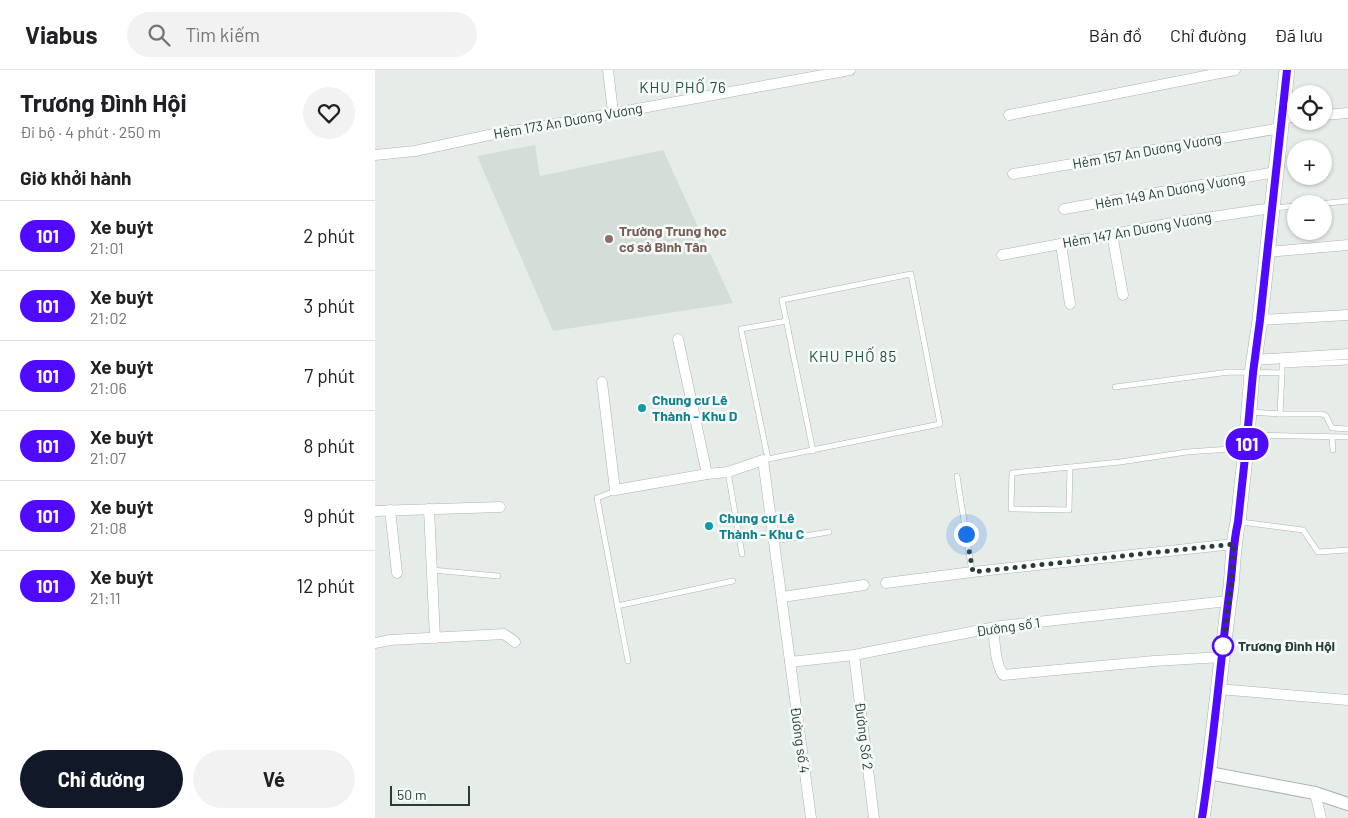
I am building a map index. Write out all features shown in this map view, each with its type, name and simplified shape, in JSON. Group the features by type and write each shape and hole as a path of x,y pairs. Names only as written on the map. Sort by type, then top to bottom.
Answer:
{"main road":[{"path":"1202,818 1219,689 1247,441 1253,366 1260,320 1276,172 1286,121 1287,70"}],"street":[{"path":"608,70 613,112"},
{"name":"Hẻm 173 An Dương Vương","path":"375,155 415,151 503,132 849,70"},
{"path":"1009,115 1235,70"},
{"path":"1332,114 1348,113"},
{"name":"Hẻm 157 An Dương Vương","path":"1013,174 1286,121"},
{"name":"Hẻm 149 An Dương Vương","path":"1064,209 1276,172"},
{"name":"Hẻm 147 An Dương Vương","path":"1002,255 1172,223 1272,208"},
{"path":"1112,234 1123,295"},
{"path":"1061,244 1071,304"},
{"path":"1267,252 1348,245"},
{"path":"1260,320 1348,315"},
{"path":"678,339 707,474"},
{"path":"1253,366 1348,354"},
{"path":"602,382 615,490 728,472 765,460"},
{"name":"Đường số 4","path":"765,460 811,818"},
{"path":"375,511 500,507"},
{"path":"429,509 435,638"},
{"path":"390,510 397,573"},
{"path":"886,583 1234,544"},
{"path":"782,597 864,584"},
{"name":"Đường số 1","path":"790,662 854,655 993,628 1228,601"},
{"path":"993,628 997,660 1003,675 1222,656"},
{"path":"375,643 390,640 504,634 515,642"},
{"name":"Đường Số 2","path":"854,655 874,818"},
{"path":"1219,689 1348,700"},
{"path":"1209,773 1315,793 1348,804"},
{"path":"1315,793 1321,818"}],"lane":[{"path":"1332,203 1348,201"},
{"path":"1272,208 1287,207"},
{"path":"787,321 741,329 765,460 813,451 940,424 911,274 782,300 787,321 813,451"},
{"path":"1280,414 1281,365 1348,362"},
{"path":"1115,387 1229,372 1253,366 1281,373"},
{"path":"1249,412 1322,414 1326,416 1332,428 1348,429"},
{"path":"1332,437 1333,450"},
{"path":"1071,467 1069,510 1011,509 1012,472 1120,462 1247,441 1348,437"},
{"path":"728,472 742,554"},
{"path":"957,476 973,572"},
{"path":"615,490 597,498 628,661"},
{"path":"1238,522 1303,530 1319,552 1348,550"},
{"path":"774,541 829,532"},
{"path":"432,570 498,576"},
{"path":"617,606 733,581"}],"shaded area":[{"name":"Trường Trung học cơ sở Bình Tân","path":"535,145 540,176 663,150 733,303 553,331 477,156"}],"bus line":[{"name":"101","path":"1202,818 1231,586 1235,532 1238,522 1287,70"}],"place":[{"name":"Trường Trung học cơ sở Bình Tân","path":"609,239"},
{"name":"Chung cư Lê Thành - Khu D","path":"642,408"},
{"name":"Chung cư Lê Thành - Khu C","path":"709,526"},
{"name":"Trương Đình Hội","path":"1223,646"}],"district":[{"name":"KHU PHỐ 76","path":"683,88"},
{"name":"KHU PHỐ 85","path":"853,357"}],"route":[{"path":"966,534 973,572 1234,544 1231,586 1223,646"}]}
